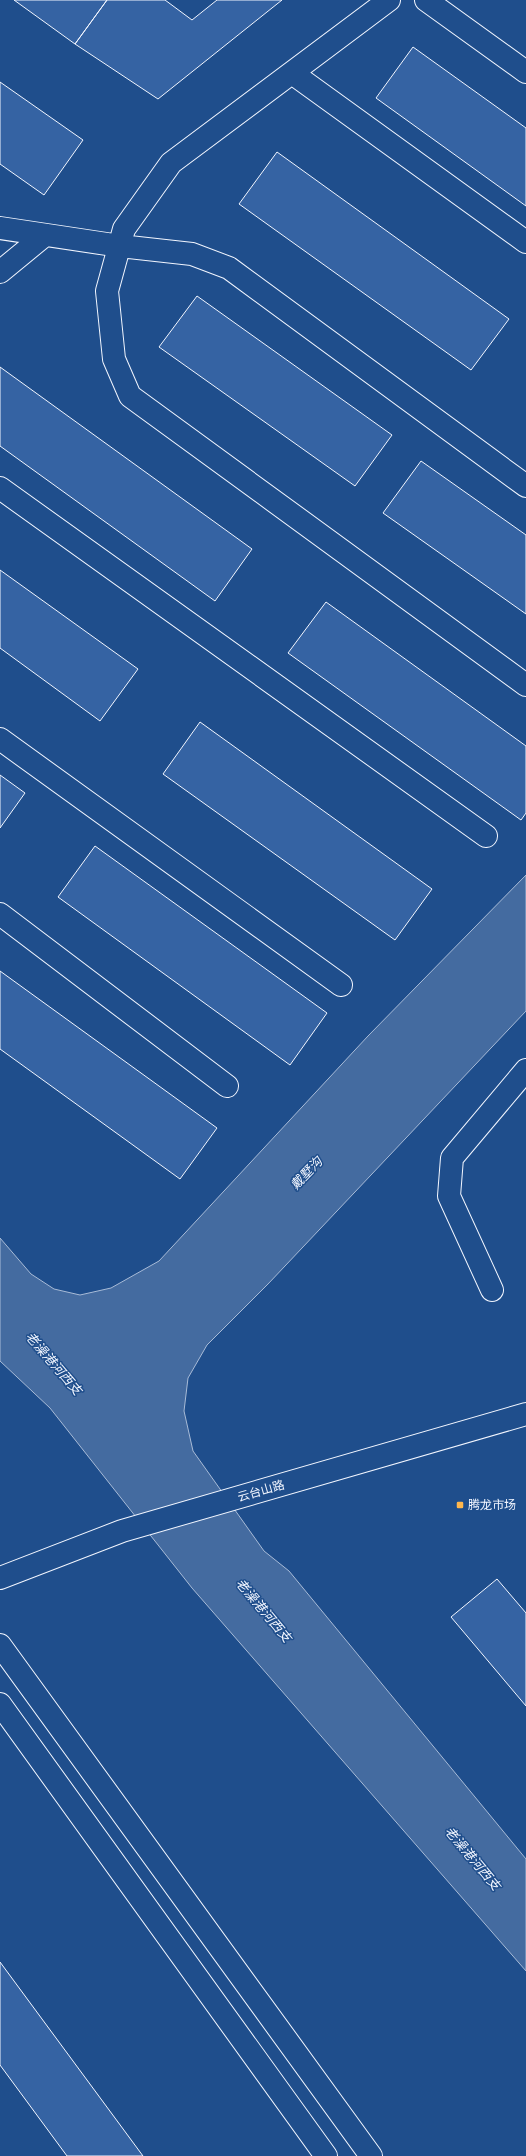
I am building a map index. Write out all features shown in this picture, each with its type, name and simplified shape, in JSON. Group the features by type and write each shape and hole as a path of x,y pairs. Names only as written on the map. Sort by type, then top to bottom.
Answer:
{"street":[{"path":"389,0 171,163 124,229 107,291 114,359 130,396 526,685"},
{"path":"426,0 526,72"},
{"path":"292,73 526,242"},
{"path":"0,228 120,246 192,254 230,268 526,486"},
{"path":"0,272 45,235"},
{"path":"0,488 486,836"},
{"path":"0,739 341,985"},
{"path":"0,914 227,1086"},
{"path":"492,1290 449,1196 452,1158 526,1070"},
{"name":"云台山路","path":"0,1578 122,1531 526,1414"},
{"path":"0,1645 370,2156"},
{"path":"0,1704 326,2156"}],"water":[{"path":"526,875 526,1011 268,1284 207,1345 188,1378 184,1411 193,1451 264,1551 289,1571 526,1859 526,1971 192,1588 50,1408 0,1361 0,1238 31,1274 54,1289 80,1295 111,1288 159,1261 368,1036"}],"building":[{"path":"14,0 107,0 75,44"},
{"path":"107,0 165,0 192,20 217,0 282,0 158,99 75,44"},
{"path":"413,47 526,128 526,206 376,98"},
{"path":"0,82 83,140 44,195 0,164"},
{"path":"277,152 509,319 471,370 239,204"},
{"path":"197,296 392,435 355,486 159,347"},
{"path":"0,367 252,549 215,601 0,446"},
{"path":"421,461 526,535 526,614 383,513"},
{"path":"0,570 138,669 100,721 0,648"},
{"path":"326,602 526,746 526,813 521,820 288,653"},
{"path":"200,722 432,889 395,940 163,774"},
{"path":"0,775 25,793 0,828"},
{"path":"95,846 327,1013 290,1065 58,897"},
{"path":"0,971 217,1128 180,1179 0,1049"},
{"path":"497,1579 526,1613 526,1706 451,1617"},
{"path":"0,1962 143,2156 67,2156 0,2065"}],"place":[{"name":"腾龙市场","path":"460,1505"}],"water label":[{"name":"戴墅沟","path":"306,1173"},
{"name":"老澡港河西支","path":"54,1363"},
{"name":"老澡港河西支","path":"264,1610"},
{"name":"老澡港河西支","path":"473,1858"}]}
